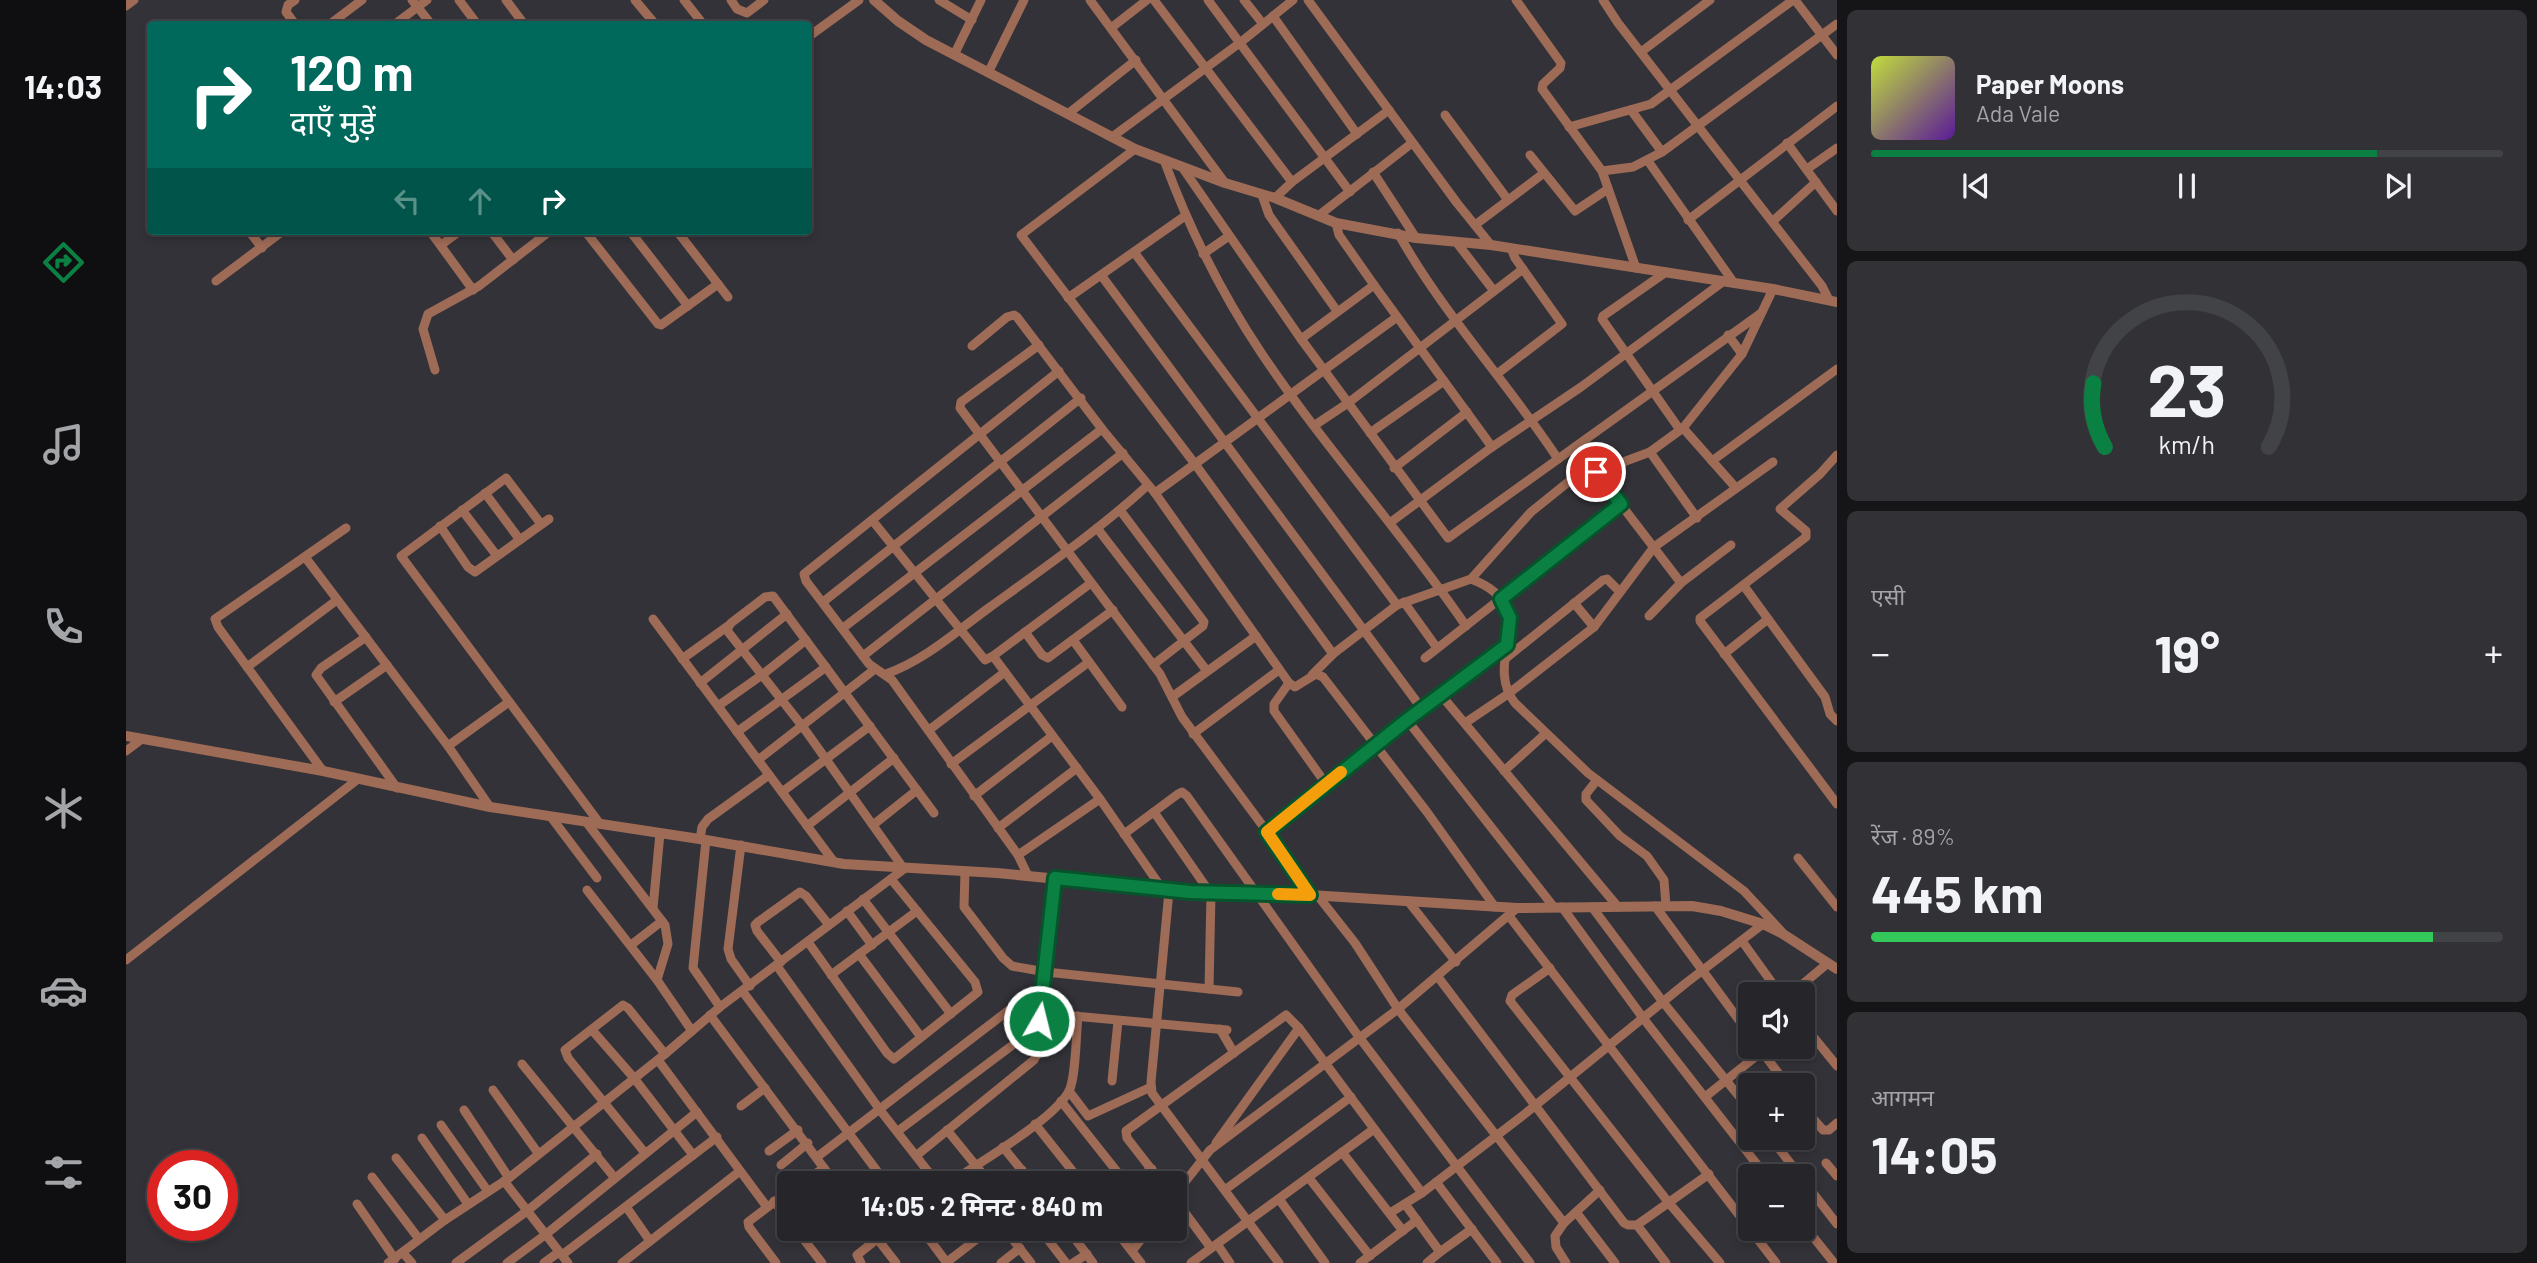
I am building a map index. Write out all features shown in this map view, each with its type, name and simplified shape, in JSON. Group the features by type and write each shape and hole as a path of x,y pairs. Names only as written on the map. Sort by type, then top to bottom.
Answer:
{"street":[{"path":"126,6 134,0"},
{"path":"293,21 286,12 288,5 295,0"},
{"path":"334,21 362,0"},
{"path":"399,21 415,4 427,0"},
{"path":"458,0 475,21"},
{"path":"506,0 522,21"},
{"path":"635,0 652,21"},
{"path":"684,0 700,21"},
{"path":"731,0 737,9 747,13 764,0"},
{"path":"812,34 859,0"},
{"path":"874,0 898,21 954,55 1135,149 1225,183 1275,198 1336,223 1416,238 1491,245 1666,272 1833,301"},
{"path":"939,0 972,20"},
{"path":"954,55 981,0"},
{"path":"989,71 1024,0"},
{"path":"1090,0 1225,183"},
{"path":"1111,27 1147,0"},
{"path":"1154,0 1292,182"},
{"path":"1208,0 1350,192"},
{"path":"1244,0 1263,24"},
{"path":"1112,137 1165,100 1292,0"},
{"path":"1308,0 1412,143 1491,245"},
{"path":"1641,52 1710,0"},
{"path":"1569,127 1651,104 1794,0 1837,55"},
{"path":"1607,1 1641,52 1833,301"},
{"path":"1521,2 1561,63 1560,68 1542,87 1602,171 1636,268"},
{"path":"415,4 429,21"},
{"path":"1273,16 1357,134"},
{"path":"1602,171 1633,167 1648,161 1837,24"},
{"path":"1069,113 1136,60"},
{"path":"1688,220 1837,106"},
{"path":"1275,198 1292,182 1388,110"},
{"path":"1631,110 1662,152"},
{"path":"1445,115 1508,200"},
{"path":"1318,216 1412,143"},
{"path":"1787,143 1837,211"},
{"path":"1807,169 1837,148"},
{"path":"1135,149 1021,235 1195,464 1333,654"},
{"path":"1530,155 1576,211 1608,189"},
{"path":"1164,160 1203,254 1250,335 1466,626"},
{"path":"1648,161 1729,282"},
{"path":"1182,167 1323,370 1447,538 1760,314"},
{"path":"1373,172 1416,238"},
{"path":"1475,225 1544,173"},
{"path":"1773,221 1816,182"},
{"path":"1262,195 1269,215 1337,311"},
{"path":"1068,298 1185,216"},
{"path":"1336,223 1339,235 1492,447"},
{"path":"1398,233 1415,263 1532,420 1558,460"},
{"path":"252,235 261,248"},
{"path":"216,281 278,235"},
{"path":"433,235 473,290"},
{"path":"441,245 455,235"},
{"path":"495,235 513,260"},
{"path":"435,370 423,329 425,319 433,311 473,290 542,235"},
{"path":"589,235 661,325 718,284"},
{"path":"633,235 688,306"},
{"path":"680,235 728,297"},
{"path":"1203,254 1229,236"},
{"path":"1457,243 1494,291"},
{"path":"1497,374 1562,324 1511,248"},
{"path":"1134,251 1258,419 1437,648"},
{"path":"1315,425 1523,269"},
{"path":"1666,272 1602,318 1681,429 1736,488"},
{"path":"1101,275 1422,709"},
{"path":"1391,522 1492,447 1729,282"},
{"path":"1301,339 1374,285"},
{"path":"972,346 1007,317 1014,315 1151,489 1279,670 1289,683 1297,686 1363,630 1400,604 1471,579 1531,512 1567,483 1650,452 1681,429 1742,354 1773,289"},
{"path":"886,674 909,665 1120,510 1195,464 1397,317"},
{"path":"1728,335 1742,354"},
{"path":"1039,345 959,405 1153,665 1194,734 1314,896 1355,943 1398,1009 1564,1223"},
{"path":"1712,461 1837,369"},
{"path":"1028,876 1018,855 929,730 886,674 875,669 863,656 806,581 804,574 1059,371"},
{"path":"1370,433 1444,381"},
{"path":"822,602 1081,398"},
{"path":"1394,468 1467,412"},
{"path":"843,628 1102,429"},
{"path":"1650,452 1697,517"},
{"path":"863,656 1123,453"},
{"path":"1837,455 1820,474 1780,509 1806,531 1806,537 1700,619 1701,624 1837,804"},
{"path":"1465,723 1508,694 1594,627 1654,547 1773,462"},
{"path":"1596,472 1681,583"},
{"path":"440,526 471,571 479,569 545,522 506,478 440,526 401,556 600,824"},
{"path":"485,493 520,540"},
{"path":"1425,658 1621,504"},
{"path":"462,510 497,556"},
{"path":"1120,510 1203,618 1203,626 1153,665"},
{"path":"872,520 985,660 1091,583"},
{"path":"323,771 215,619 346,528"},
{"path":"1097,528 1207,671"},
{"path":"1648,616 1681,583 1731,545"},
{"path":"306,557 448,746 490,807"},
{"path":"1471,579 1480,582 1501,599 1510,618 1504,660 1504,680 1508,694 1545,734 1597,780 1744,891 1783,934"},
{"path":"1504,660 1604,579 1620,592"},
{"path":"1744,586 1825,697 1830,714 1837,721"},
{"path":"682,659 769,595 773,596 934,813"},
{"path":"247,667 337,600"},
{"path":"1574,603 1594,627"},
{"path":"1025,632 1045,659 1113,610"},
{"path":"700,682 787,614"},
{"path":"653,619 834,862"},
{"path":"1724,654 1769,619"},
{"path":"728,626 729,633 803,726 904,869"},
{"path":"1172,697 1256,636"},
{"path":"366,637 317,671 318,680 397,788"},
{"path":"718,706 806,639"},
{"path":"1073,640 1122,707"},
{"path":"1267,832 1407,720 1507,645"},
{"path":"993,656 1166,890 1162,983 1152,1087 1155,1099 1226,1189 1279,1263"},
{"path":"951,764 1089,662"},
{"path":"334,702 387,665"},
{"path":"737,732 826,667"},
{"path":"758,760 875,669"},
{"path":"1194,734 1279,670"},
{"path":"929,730 1005,672"},
{"path":"1312,676 1316,674 1323,677 1427,812 1495,907"},
{"path":"1289,683 1274,704 1274,711 1326,784"},
{"path":"1441,695 1618,906"},
{"path":"448,746 509,702"},
{"path":"1407,720 1558,906 1757,1164"},
{"path":"782,792 870,726"},
{"path":"1504,771 1545,734"},
{"path":"126,736 323,771 490,807 660,832 834,862 1055,878 1211,894 1408,901 1495,907 1513,912 1558,906 1692,906 1721,911 1763,924 1832,966 1809,982"},
{"path":"974,796 1052,736"},
{"path":"126,751 142,739"},
{"path":"807,826 894,758"},
{"path":"998,828 1077,768"},
{"path":"720,1007 693,968 702,827 708,819 769,775"},
{"path":"126,960 358,779"},
{"path":"1597,780 1586,794 1586,800 1620,836 1647,856 1664,880 1661,906 1738,1019"},
{"path":"873,825 917,790"},
{"path":"1124,834 1178,794 1184,793 1359,1037 1458,1164 1530,1263"},
{"path":"1018,855 1100,799"},
{"path":"1154,811 1211,894 1209,989"},
{"path":"551,817 597,878"},
{"path":"587,823 653,908 668,934 668,944 657,980"},
{"path":"653,908 660,832"},
{"path":"741,845 728,949 731,959 746,989 848,1135 876,1171"},
{"path":"1798,859 1837,908"},
{"path":"395,1258 506,1179 720,1007 904,869"},
{"path":"965,871 964,907 1012,966 1238,992"},
{"path":"917,1155 1034,1060 1038,1052 1038,1026 1055,878"},
{"path":"808,942 894,1059 975,996 978,988 891,879"},
{"path":"587,890 657,980 692,1031"},
{"path":"829,925 800,892 755,925 880,1110 928,1171"},
{"path":"863,899 951,1014"},
{"path":"1408,901 1456,962"},
{"path":"1592,907 1663,1002 1738,1094"},
{"path":"847,911 872,945"},
{"path":"831,975 917,911"},
{"path":"1210,1150 1398,1009 1513,912"},
{"path":"1513,912 1550,968 1776,1263"},
{"path":"631,946 662,921"},
{"path":"1390,1213 1422,1193 1535,1106 1643,1017 1763,924"},
{"path":"1742,941 1771,982"},
{"path":"859,954 921,1037"},
{"path":"1550,968 1509,999 1669,1203 1720,1263"},
{"path":"1438,977 1625,1223 1637,1225 1709,1174"},
{"path":"817,1157 1013,1007 1042,1003"},
{"path":"645,1153 565,1054 565,1050 625,1006 740,1171 777,1210"},
{"path":"1041,1013 1224,1030 1234,1053"},
{"path":"710,1015 826,1171"},
{"path":"1149,1171 1152,1169 1125,1134 1286,1015 1299,1028 1422,1193"},
{"path":"966,1171 1035,1124 1069,1091 1077,1016"},
{"path":"1112,1081 1118,1021"},
{"path":"898,1131 1038,1026"},
{"path":"1187,1179 1299,1028"},
{"path":"592,1030 634,1078 693,1155"},
{"path":"1815,1039 1837,1066"},
{"path":"1705,1097 1751,1059"},
{"path":"522,1064 614,1177"},
{"path":"1069,1091 1088,1116 1152,1087"},
{"path":"741,1106 765,1088"},
{"path":"493,1090 538,1153"},
{"path":"1226,1189 1351,1097"},
{"path":"1247,1100 1261,1112"},
{"path":"1061,1101 1118,1171"},
{"path":"464,1110 527,1211 563,1257"},
{"path":"507,1263 697,1112"},
{"path":"1815,1121 1822,1130 1829,1130 1837,1123"},
{"path":"1035,1124 1072,1171"},
{"path":"441,1125 487,1190"},
{"path":"1191,1263 1374,1129"},
{"path":"769,1151 798,1130"},
{"path":"947,1130 981,1171"},
{"path":"544,1263 563,1257 717,1137"},
{"path":"422,1138 468,1204"},
{"path":"781,1165 807,1143"},
{"path":"1003,1147 1022,1170"},
{"path":"1780,1150 1791,1164"},
{"path":"1342,1152 1403,1231"},
{"path":"456,1263 527,1211 597,1154"},
{"path":"396,1158 445,1220"},
{"path":"1826,1163 1837,1176"},
{"path":"820,1171 824,1168"},
{"path":"622,1263 740,1171"},
{"path":"372,1177 419,1240"},
{"path":"1309,1178 1367,1260 1417,1220"},
{"path":"1436,1182 1494,1259 1481,1263"},
{"path":"1566,1263 1555,1242 1555,1236 1564,1223 1600,1190"},
{"path":"1815,1195 1837,1224"},
{"path":"776,1263 748,1224 777,1199"},
{"path":"1279,1199 1325,1263"},
{"path":"357,1203 395,1258 412,1263"},
{"path":"1405,1204 1440,1252"},
{"path":"627,1208 650,1241"},
{"path":"1576,1212 1615,1263"},
{"path":"1187,1213 1230,1263"},
{"path":"1637,1225 1666,1263"},
{"path":"1427,1263 1472,1229"},
{"path":"1815,1240 1833,1263"},
{"path":"805,1241 822,1263"},
{"path":"861,1263 857,1255 876,1241"},
{"path":"878,1241 896,1263"},
{"path":"930,1241 947,1263 975,1241"},
{"path":"1014,1241 1031,1263"},
{"path":"1049,1241 1066,1263"},
{"path":"1078,1241 1093,1263"},
{"path":"1124,1241 1141,1263"},
{"path":"1132,1251 1140,1241"},
{"path":"1001,1263 1020,1248"},
{"path":"1073,1263 1087,1254"}],"slow traffic":[{"path":"1278,894 1310,895 1267,832 1341,772"}],"route":[{"path":"1039,1021 1055,878 1211,894 1310,895 1267,832 1407,720 1507,645 1510,618 1501,599 1621,504 1596,472"}]}
